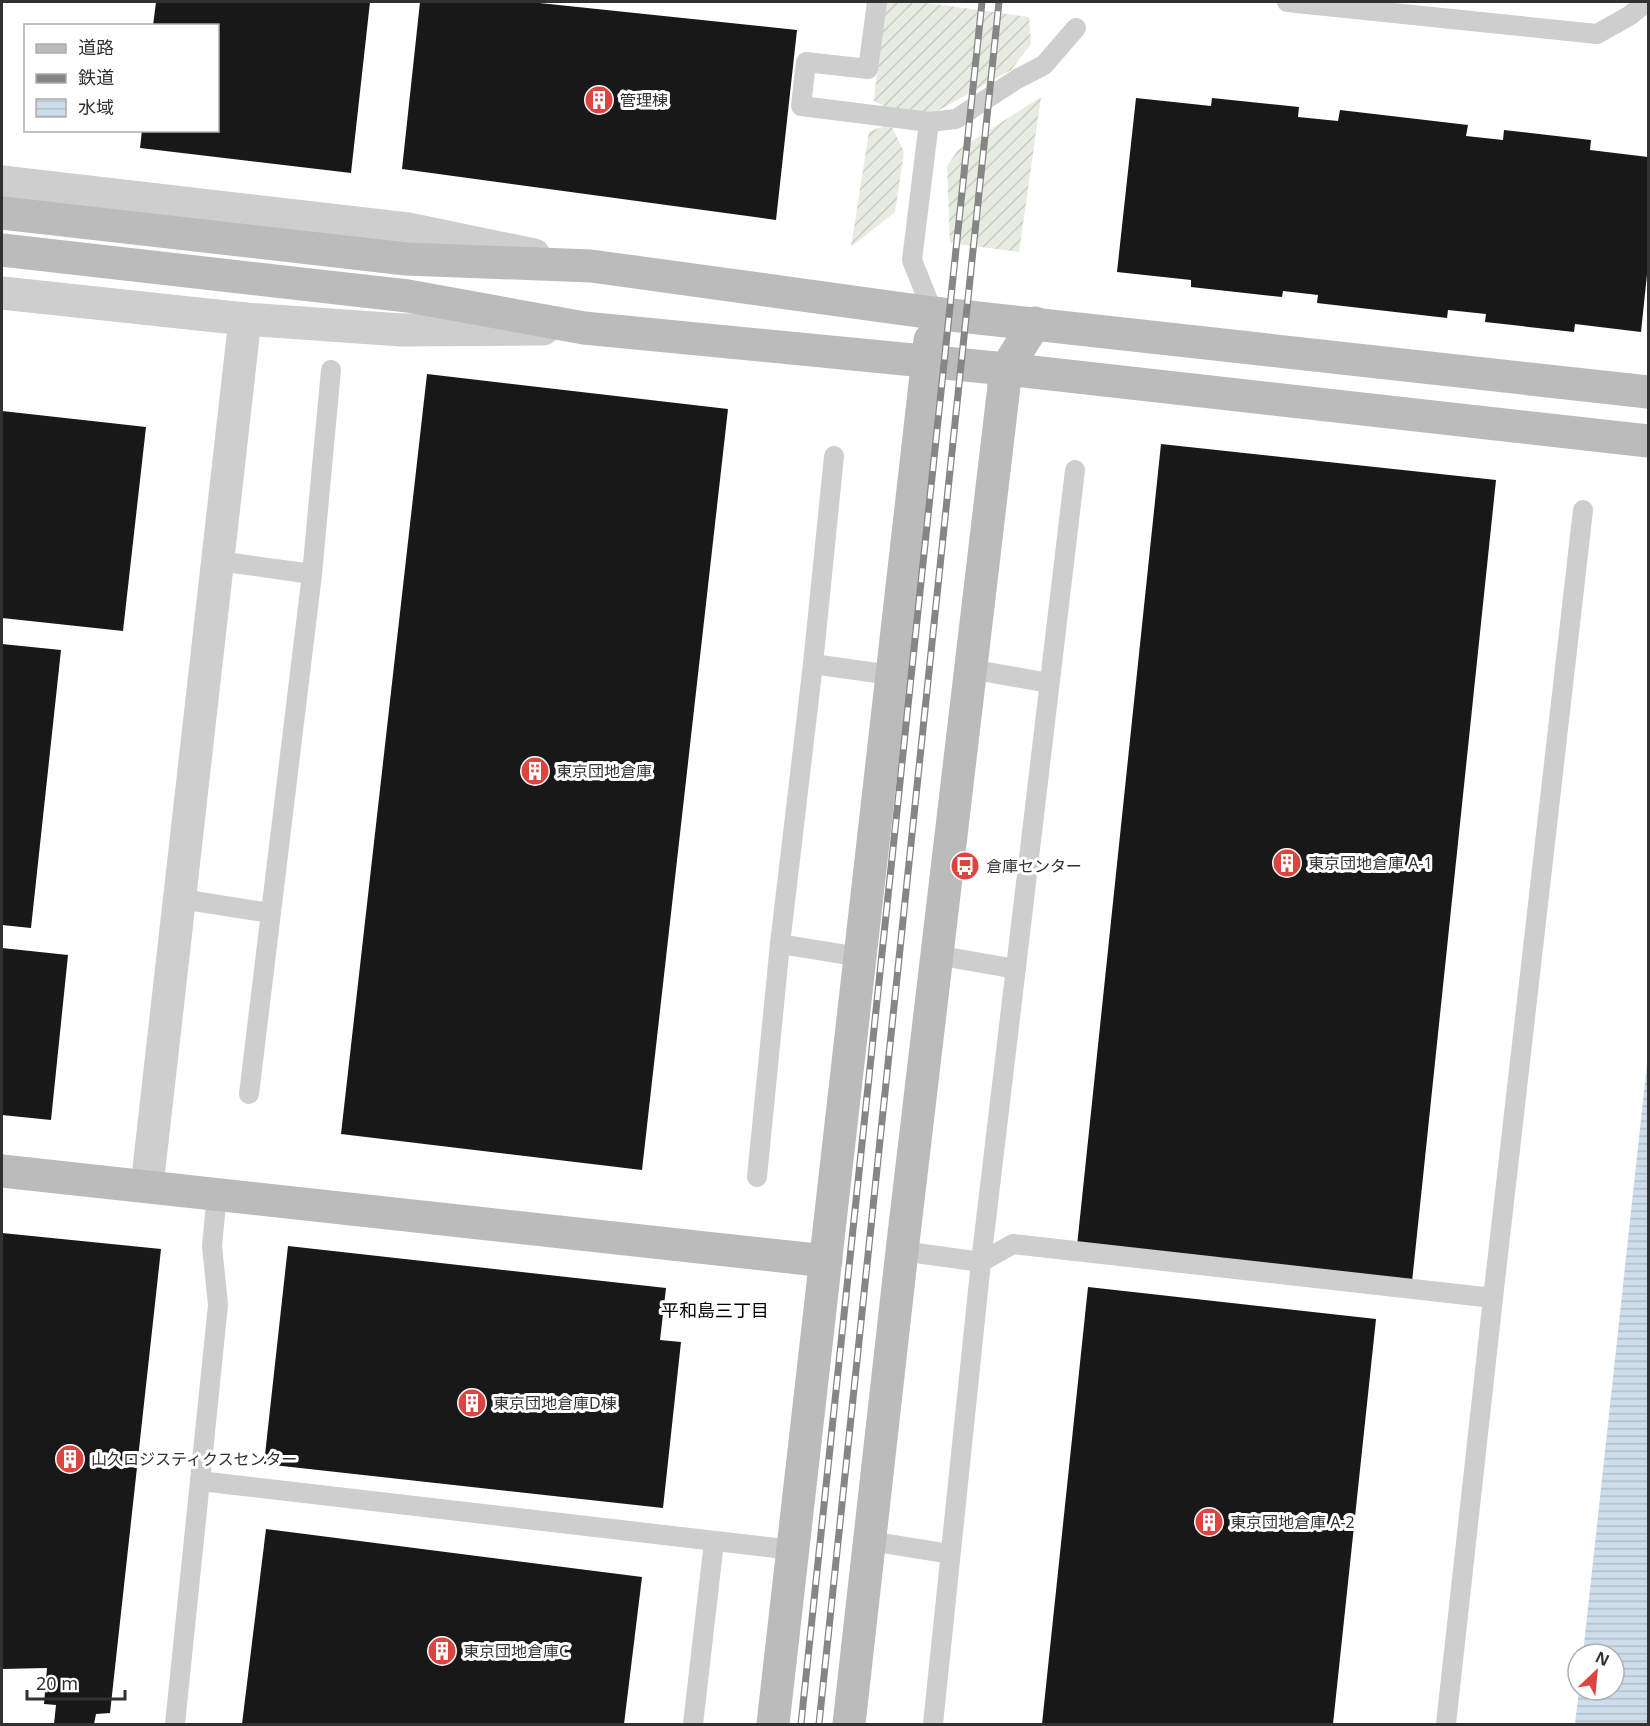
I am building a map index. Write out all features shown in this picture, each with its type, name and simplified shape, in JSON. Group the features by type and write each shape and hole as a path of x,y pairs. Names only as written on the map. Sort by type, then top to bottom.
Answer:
{"street":[{"path":"2,182 408,229 591,266 933,313 1640,391"},
{"path":"2,213 406,259 591,266"},
{"path":"2,250 408,296 584,328 1006,369 1637,440"},
{"path":"2,293 245,319 401,330 584,328"},
{"path":"772,1725 794,1550 933,313"},
{"path":"147,1186 245,319"},
{"path":"849,1725 936,956 1006,369 1035,323"},
{"path":"2,1171 826,1261"}],"lane":[{"path":"876,2 868,69 806,62 801,106 929,122 956,120 1017,79 1044,65 1076,28"},
{"path":"1287,2 1597,34 1629,16 1647,2"},
{"path":"929,122 912,260 933,313"},
{"path":"249,1094 312,574 331,370"},
{"path":"757,1176 780,944 813,664 834,456"},
{"path":"933,1725 981,1262 1075,470"},
{"path":"1446,1725 1492,1298 1583,510"},
{"path":"218,561 312,574"},
{"path":"813,664 891,675"},
{"path":"970,669 1049,683"},
{"path":"181,899 270,913"},
{"path":"780,944 860,957"},
{"path":"936,956 1016,969"},
{"path":"174,1725 218,1305 212,1246 217,1194"},
{"path":"902,1251 981,1262 1013,1244 1492,1298"},
{"path":"200,1481 794,1550"},
{"path":"870,1541 951,1554"},
{"path":"693,1725 714,1542"}],"shaded area":[{"path":"884,2 921,2 1029,17 1031,44 1011,70 925,118 900,114 874,101"},
{"path":"1041,97 1019,252 950,243 947,166 958,150"},
{"path":"890,123 904,152 895,212 851,247 869,132"}],"water":[{"path":"1648,1055 1648,1724 1575,1724 1578,1702 1626,1702 1626,1642 1584,1642"}],"building":[{"path":"156,2 370,2 351,173 140,148 142,132 219,132 219,24 153,24"},
{"name":"管理棟","path":"420,2 530,2 797,30 776,220 402,169"},
{"path":"1136,98 1211,106 1212,98 1299,107 1298,117 1338,121 1340,110 1468,125 1466,136 1503,140 1504,130 1591,140 1590,150 1648,157 1648,265 1641,332 1575,324 1574,332 1485,322 1486,314 1448,310 1447,318 1317,303 1318,295 1283,291 1282,297 1191,287 1191,280 1117,272"},
{"name":"東京団地倉庫","path":"427,374 728,409 642,1170 341,1134"},
{"path":"2,411 146,427 123,631 2,618"},
{"name":"東京団地倉庫 A-1","path":"1161,444 1496,480 1412,1282 1077,1246"},
{"path":"2,644 61,650 31,928 2,925"},
{"path":"2,948 68,955 51,1120 2,1115"},
{"name":"山久ロジスティクスセンター","path":"2,1233 161,1249 110,1713 96,1714 94,1724 54,1724 56,1705 44,1704 47,1668 2,1669"},
{"name":"東京団地倉庫D棟","path":"288,1246 666,1288 660,1340 681,1342 663,1508 264,1464"},
{"name":"東京団地倉庫 A-2","path":"1088,1287 1376,1319 1333,1724 1042,1724"},
{"name":"東京団地倉庫C","path":"266,1529 642,1577 624,1724 242,1724"}],"railway":[{"path":"801,1724 982,2"},
{"path":"819,1724 999,2"}],"place":[{"name":"管理棟","path":"599,100"},
{"name":"東京団地倉庫","path":"535,771"},
{"name":"東京団地倉庫 A-1","path":"1287,863"},
{"name":"倉庫センター","path":"965,866"},
{"name":"東京団地倉庫D棟","path":"472,1403"},
{"name":"山久ロジスティクスセンター","path":"70,1459"},
{"name":"東京団地倉庫 A-2","path":"1209,1522"},
{"name":"東京団地倉庫C","path":"442,1651"}],"district":[{"name":"平和島三丁目","path":"715,1311"}]}
